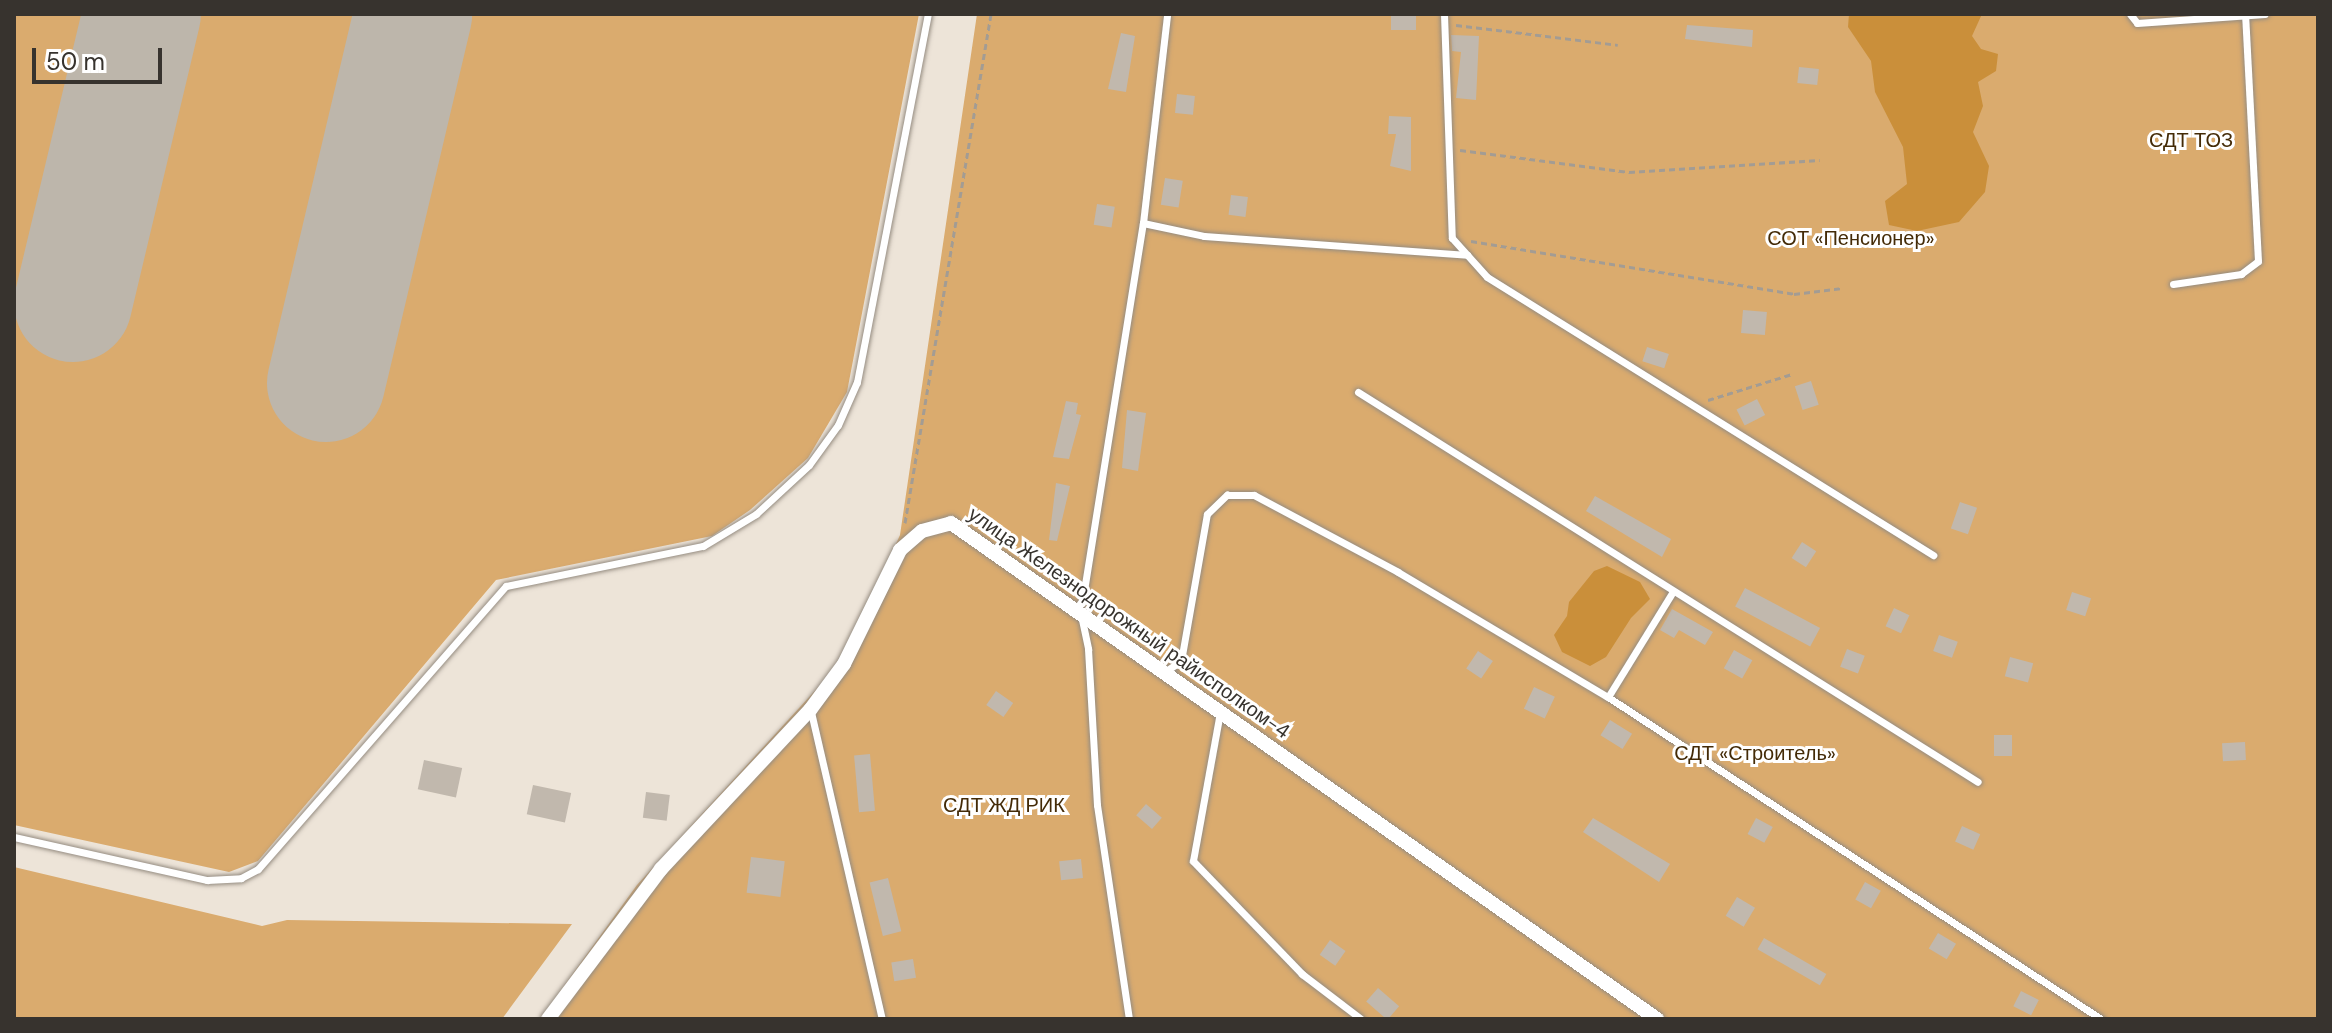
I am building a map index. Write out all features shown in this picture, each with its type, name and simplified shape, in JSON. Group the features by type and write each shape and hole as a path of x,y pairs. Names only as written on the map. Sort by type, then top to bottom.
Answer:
{"street":[{"name":"улица Железнодорожный райисполком-4","path":"548,1019 661,869 810,710 844,664 900,550 922,531 951,523 1081,608 1657,1019"}],"lane":[{"path":"14,837 207,880 241,878 258,869 506,586 703,546 756,514 809,465 838,425 857,382 928,14"},
{"path":"1129,1019 1097,805 1088,649 1081,608 1143,223 1167,14"},
{"path":"1444,14 1452,238 1487,277 1933,555"},
{"path":"2130,14 2137,23 2265,14"},
{"path":"2173,284 2241,274 2258,261 2245,15"},
{"path":"1143,223 1204,236 1468,255"},
{"path":"1358,392 1672,593 1978,782"},
{"path":"1166,671 1181,661 1207,514 1227,495 1254,495 1398,572 1608,697 2101,1019"},
{"path":"1608,697 1672,593"},
{"path":"810,710 882,1019"},
{"path":"1220,710 1193,861 1302,974 1361,1019"}],"path":[{"path":"900,550 991,14"},
{"path":"1444,24 1618,45"},
{"path":"1448,149 1629,172 1820,160"},
{"path":"1452,238 1794,294 1843,288"},
{"path":"1693,405 1792,374"}],"green space":[{"path":"14,14 103,14 40,285 40,315 108,330 185,14 919,14 847,392 808,458 750,510 712,536 496,580 258,861 229,872 14,825"},
{"path":"977,14 2318,14 2318,1019 540,1019 637,885 844,659 900,535"},
{"path":"14,867 262,926 287,920 572,924 502,1019 14,1019"}],"shaded area":[{"path":"1849,14 1982,14 1972,36 1981,49 1998,54 1996,71 1978,82 1983,106 1973,132 1989,166 1985,192 1959,222 1917,231 1889,225 1885,201 1907,184 1903,147 1875,92 1871,61 1848,27"},
{"path":"1607,566 1640,582 1650,599 1631,618 1606,657 1590,666 1562,652 1554,635 1567,616 1569,602 1594,571"}],"building":[{"path":"1391,14 1416,14 1416,30 1391,30"},
{"path":"1687,25 1753,30 1752,47 1685,39"},
{"path":"1121,33 1135,36 1126,92 1108,89"},
{"path":"1451,35 1479,36 1476,100 1456,98 1461,52 1452,51"},
{"path":"1799,67 1819,69 1817,85 1797,83"},
{"path":"1177,94 1195,96 1193,115 1175,113"},
{"path":"1389,116 1411,117 1411,171 1390,166 1396,134 1388,134"},
{"path":"1165,178 1183,181 1179,207 1161,205"},
{"path":"1231,195 1248,197 1245,217 1229,215"},
{"path":"1097,204 1115,207 1111,228 1094,225"},
{"path":"1743,310 1767,312 1765,335 1741,333"},
{"path":"1647,347 1669,354 1664,368 1642,361"},
{"path":"1811,381 1819,405 1803,410 1795,386"},
{"path":"1757,399 1765,415 1745,425 1737,409"},
{"path":"1066,401 1078,403 1076,414 1081,415 1069,459 1053,457"},
{"path":"1127,410 1146,413 1138,471 1122,468"},
{"path":"1056,483 1070,486 1057,541 1049,540"},
{"path":"1595,496 1671,539 1662,557 1586,511"},
{"path":"1960,502 1977,508 1968,534 1951,528"},
{"path":"1802,542 1816,551 1806,567 1792,558"},
{"path":"1745,588 1820,628 1810,646 1735,607"},
{"path":"2072,592 2091,598 2085,616 2066,610"},
{"path":"1894,608 1909,615 1901,633 1886,626"},
{"path":"1672,609 1713,632 1705,645 1679,630 1674,638 1660,630"},
{"path":"1939,635 1958,642 1952,658 1933,651"},
{"path":"1847,649 1865,656 1858,674 1840,667"},
{"path":"1734,650 1752,660 1742,679 1724,668"},
{"path":"1478,651 1493,661 1481,678 1466,668"},
{"path":"2010,657 2033,663 2028,683 2005,676"},
{"path":"1534,687 1555,697 1545,718 1524,709"},
{"path":"996,691 1013,703 1003,717 986,705"},
{"path":"1610,720 1632,734 1623,749 1600,735"},
{"path":"1994,735 2012,735 2012,756 1994,756"},
{"path":"2245,742 2246,760 2223,761 2222,743"},
{"path":"870,754 875,811 859,812 854,755"},
{"path":"424,760 462,768 456,797 418,789"},
{"path":"533,785 571,793 565,822 527,814"},
{"path":"646,792 670,795 667,821 643,818"},
{"path":"1146,804 1162,818 1152,829 1136,815"},
{"path":"1593,818 1670,864 1659,882 1583,832"},
{"path":"1756,818 1773,827 1764,843 1748,834"},
{"path":"1962,826 1980,834 1973,850 1955,842"},
{"path":"751,857 785,861 780,897 747,893"},
{"path":"1081,859 1083,878 1061,880 1059,861"},
{"path":"888,878 901,931 883,936 870,883"},
{"path":"1865,882 1881,891 1871,908 1855,899"},
{"path":"1737,897 1755,908 1744,927 1726,916"},
{"path":"1938,933 1956,944 1947,959 1929,948"},
{"path":"1764,938 1826,974 1820,985 1758,949"},
{"path":"1330,940 1346,951 1335,966 1320,955"},
{"path":"913,959 916,978 894,981 891,962"},
{"path":"1378,988 1399,1006 1386,1019 1366,1002"},
{"path":"2021,991 2039,1000 2031,1015 2013,1006"}],"runway":[{"path":"73,303 142,14"},
{"path":"326,383 413,14"}],"park label":[{"name":"СДТ ТОЗ","path":"2191,140"},
{"name":"СОТ «Пенсионер»","path":"1851,238"},
{"name":"СДТ «Строитель»","path":"1755,753"},
{"name":"СДТ ЖД РИК","path":"1004,805"}]}
